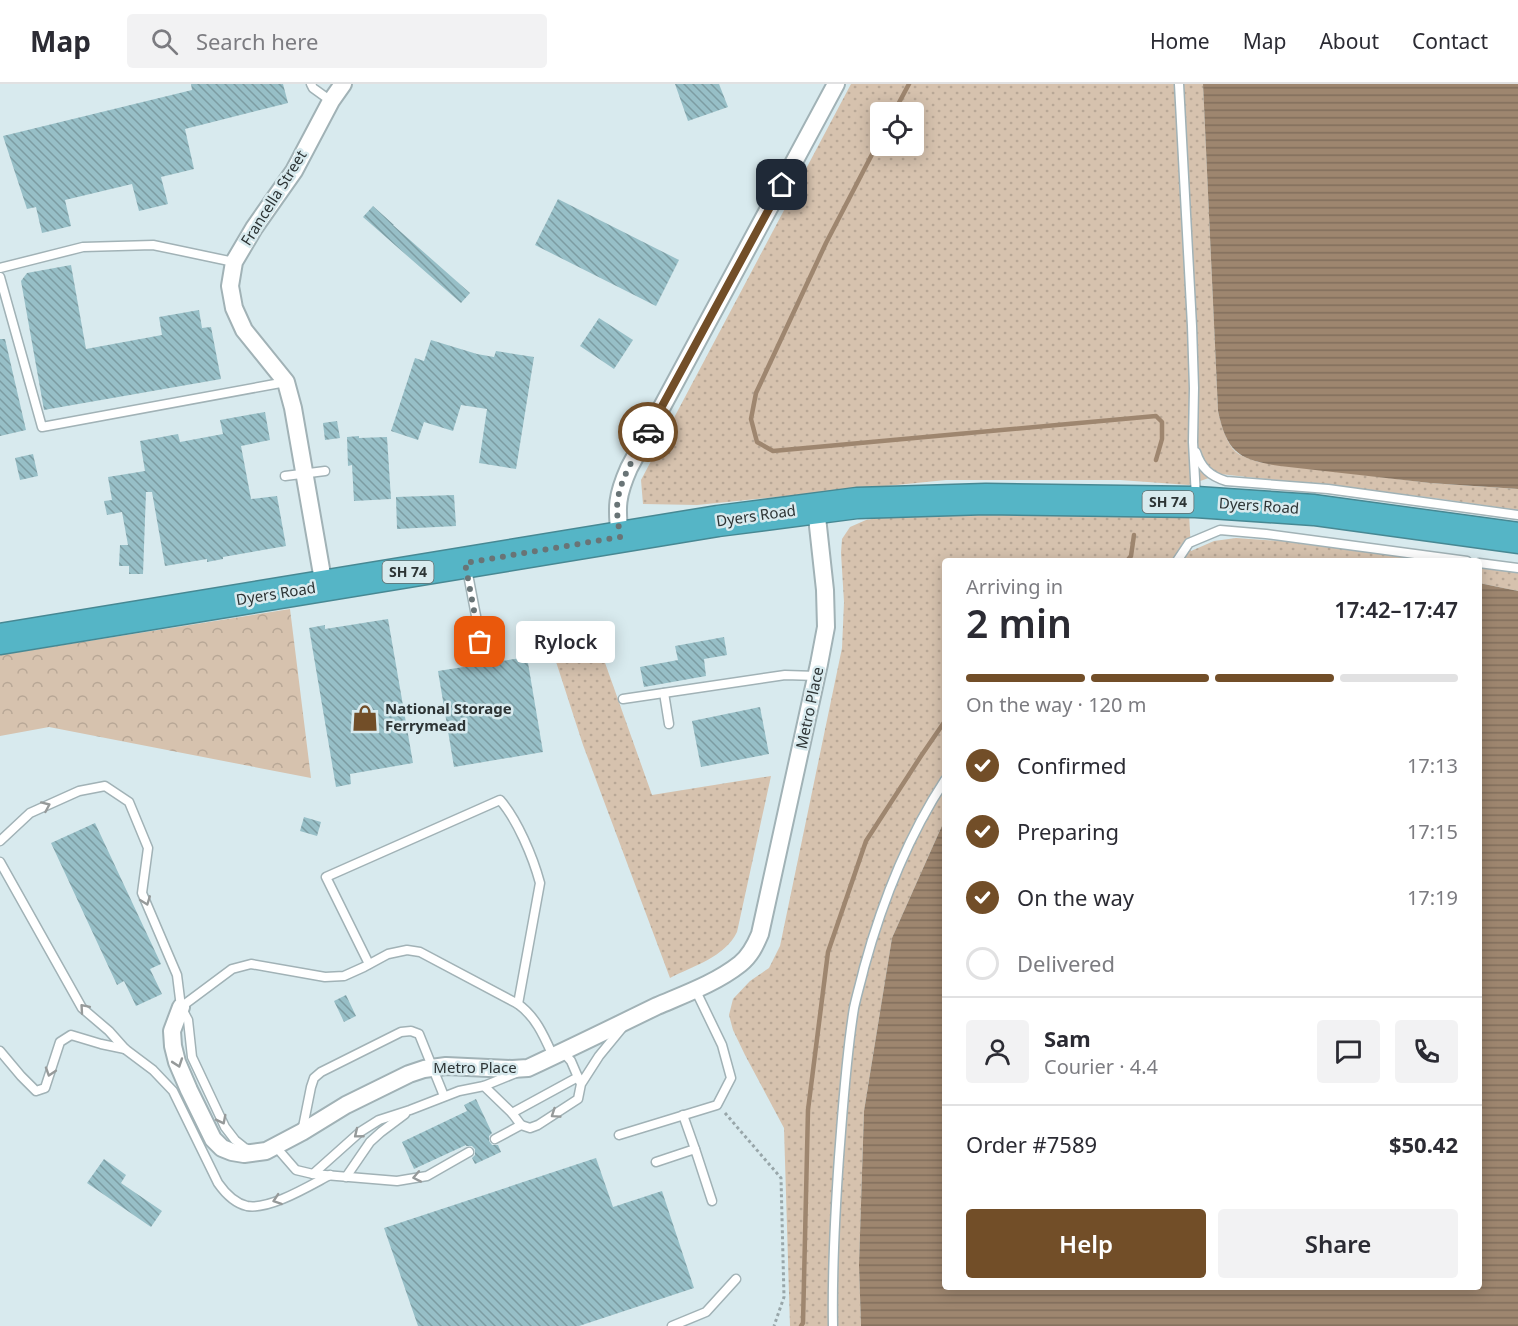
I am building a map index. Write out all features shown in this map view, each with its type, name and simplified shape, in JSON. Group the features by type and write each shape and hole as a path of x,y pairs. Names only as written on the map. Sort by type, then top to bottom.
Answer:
{"highway":[{"name":"Dyers Road","path":"0,639 718,521 856,503 986,499 1196,502 1314,510 1518,538"}],"street":[{"name":"Francella Street","path":"324,586 293,408 286,382 244,330 234,308 230,286 234,262 254,228 294,171 331,101 343,84"},
{"path":"620,537 617,506 619,492 629,468 836,84"},
{"name":"Metro Place","path":"181,1007 172,1031 173,1046 189,1090 213,1139 222,1148 244,1154 271,1149 345,1105 409,1074 433,1066 528,1068 726,974 740,964 755,948 760,934 826,627 825,590 816,508"}],"lane":[{"path":"311,84 331,101"},
{"path":"1179,84 1192,326 1196,502"},
{"path":"0,268 83,246 153,245 234,262"},
{"path":"0,277 42,427 286,382"},
{"path":"1193,442 1201,465 1216,478 1226,481 1328,489 1518,515"},
{"path":"285,476 325,471"},
{"path":"1179,558 1189,543 1220,530 1445,558"},
{"path":"465,563 480,642"},
{"path":"1482,563 1518,568"},
{"path":"623,699 785,675 817,676"},
{"path":"664,693 669,724"},
{"path":"833,1326 832,1287 845,1075 855,1006 872,938 894,876 930,803 942,785"},
{"name":"Metro Place","path":"0,841 30,813 79,791 105,786 129,802 148,848 142,892 177,975 181,1007"},
{"path":"369,964 326,878 500,800 508,809 528,849 540,883 518,1004"},
{"path":"0,862 82,1008 109,1031 125,1049 153,1070 173,1091 218,1183 226,1194 247,1206 260,1205 274,1202 330,1176"},
{"path":"181,1007 232,969 251,964 325,977 344,976 388,954 406,950 420,952 528,1011 558,1054 571,1060 579,1080 578,1099 530,1128 520,1125 512,1113 484,1086"},
{"path":"619,1135 717,1105 730,1078 722,1045 695,989"},
{"path":"512,1113 579,1080 627,1020"},
{"path":"302,1132 314,1078 321,1072 401,1032 411,1031 419,1034 444,1096"},
{"path":"0,1051 36,1091 45,1088 60,1042 71,1035 125,1049"},
{"path":"313,1174 360,1132 379,1120 459,1091 484,1086 528,1068"},
{"path":"346,1177 370,1142 410,1110"},
{"path":"683,1115 712,1201"},
{"path":"495,1138 520,1125"},
{"path":"271,1149 296,1170 330,1176 397,1181 427,1176 469,1152"},
{"path":"656,1162 695,1149"},
{"path":"672,1326 706,1312 736,1278"}],"path":[{"path":"717,1105 781,1178 784,1297 774,1326"}],"green space":[{"path":"851,84 1203,84 1218,411 1224,433 1232,448 1241,455 1258,462 1430,483 1518,489 1518,510 1426,497 1220,474 1189,485 1120,480 946,480 697,505 643,504 641,480"},
{"path":"1189,513 1191,551 1214,541 1236,538 1326,544 1431,558 942,558 942,826 892,938 864,1111 859,1265 861,1326 790,1326 784,1128 745,1055 733,1030 729,1015 733,999 750,981 769,968 780,946 842,648 844,602 842,539 850,527 866,520 890,516"},
{"path":"1482,565 1518,571 1518,591 1482,584"},
{"path":"290,609 311,778 49,727 0,736 0,655"},
{"path":"593,629 652,795 771,776 737,932 732,941 717,954 670,978 583,745 548,637"}],"shaded area":[{"path":"1203,84 1518,84 1518,489 1430,483 1266,464 1245,457 1231,445 1218,411"},
{"path":"1482,584 1518,591 1518,1326 861,1326 859,1265 864,1111 892,938 942,826 942,1290 1482,1290"}],"building":[{"path":"191,84 283,84 288,103 185,129 194,169 161,177 168,204 139,211 132,184 65,200 71,226 42,233 36,207 27,209 3,136 192,90"},
{"path":"675,84 719,84 728,107 688,121"},
{"path":"558,199 679,260 656,306 535,245"},
{"path":"373,206 470,293 461,303 363,217"},
{"path":"71,265 86,349 162,335 159,317 199,310 202,328 211,327 221,379 44,410 21,281 27,273"},
{"path":"599,318 633,340 614,369 580,346"},
{"path":"0,339 5,339 26,430 0,436"},
{"path":"431,340 494,357 496,351 534,357 516,469 479,463 487,409 461,405 453,431 424,422 418,440 391,431 415,358 424,361"},
{"path":"265,412 270,440 241,446 251,499 277,496 286,546 207,562 207,559 165,566 152,492 146,492 143,574 129,574 129,566 119,566 120,545 128,545 122,512 107,515 104,501 112,500 108,477 145,471 140,441 178,434 180,442 223,434 220,420"},
{"path":"337,421 340,438 325,440 323,423"},
{"path":"359,436 359,438 387,437 391,499 354,501 352,465 348,466 347,437"},
{"path":"33,454 38,476 20,480 15,458"},
{"path":"454,495 456,526 397,529 396,497"},
{"name":"National Storage Ferrymead","path":"388,619 413,763 350,774 351,784 336,787 309,628 325,625 325,629"},
{"path":"724,637 727,655 704,659 706,676 644,687 640,667 678,660 675,646"},
{"path":"527,657 543,752 454,767 438,671"},
{"path":"760,707 769,754 701,767 692,721"},
{"path":"304,817 321,822 317,836 300,831"},
{"path":"95,823 161,964 150,969 162,994 136,1006 124,981 117,985 51,843"},
{"path":"346,995 356,1016 344,1022 334,1001"},
{"path":"476,1099 492,1133 489,1141 492,1145 498,1145 501,1152 475,1164 472,1158 475,1155 475,1149 466,1145 414,1169 402,1142 467,1111 464,1105"},
{"path":"596,1158 613,1207 662,1191 694,1288 579,1326 418,1326 384,1228"},
{"path":"104,1159 126,1175 121,1183 162,1211 151,1227 87,1183"}],"waterway":[{"path":"899,102 909,84"},
{"path":"871,156 826,243 756,393 751,419 757,442 773,451 1156,416 1162,422 1162,439 1156,460"},
{"path":"1129,558 1134,535"},
{"path":"801,1326 803,1323 808,1110 828,952 866,841 942,725"}],"way so far":[{"path":"480,642 465,563 620,537 617,516 619,492 648,432"}],"place":[{"name":"Rylock","path":"480,642"},
{"name":"National Storage Ferrymead","path":"365,718"}],"route":[{"path":"648,432 782,185"}]}
